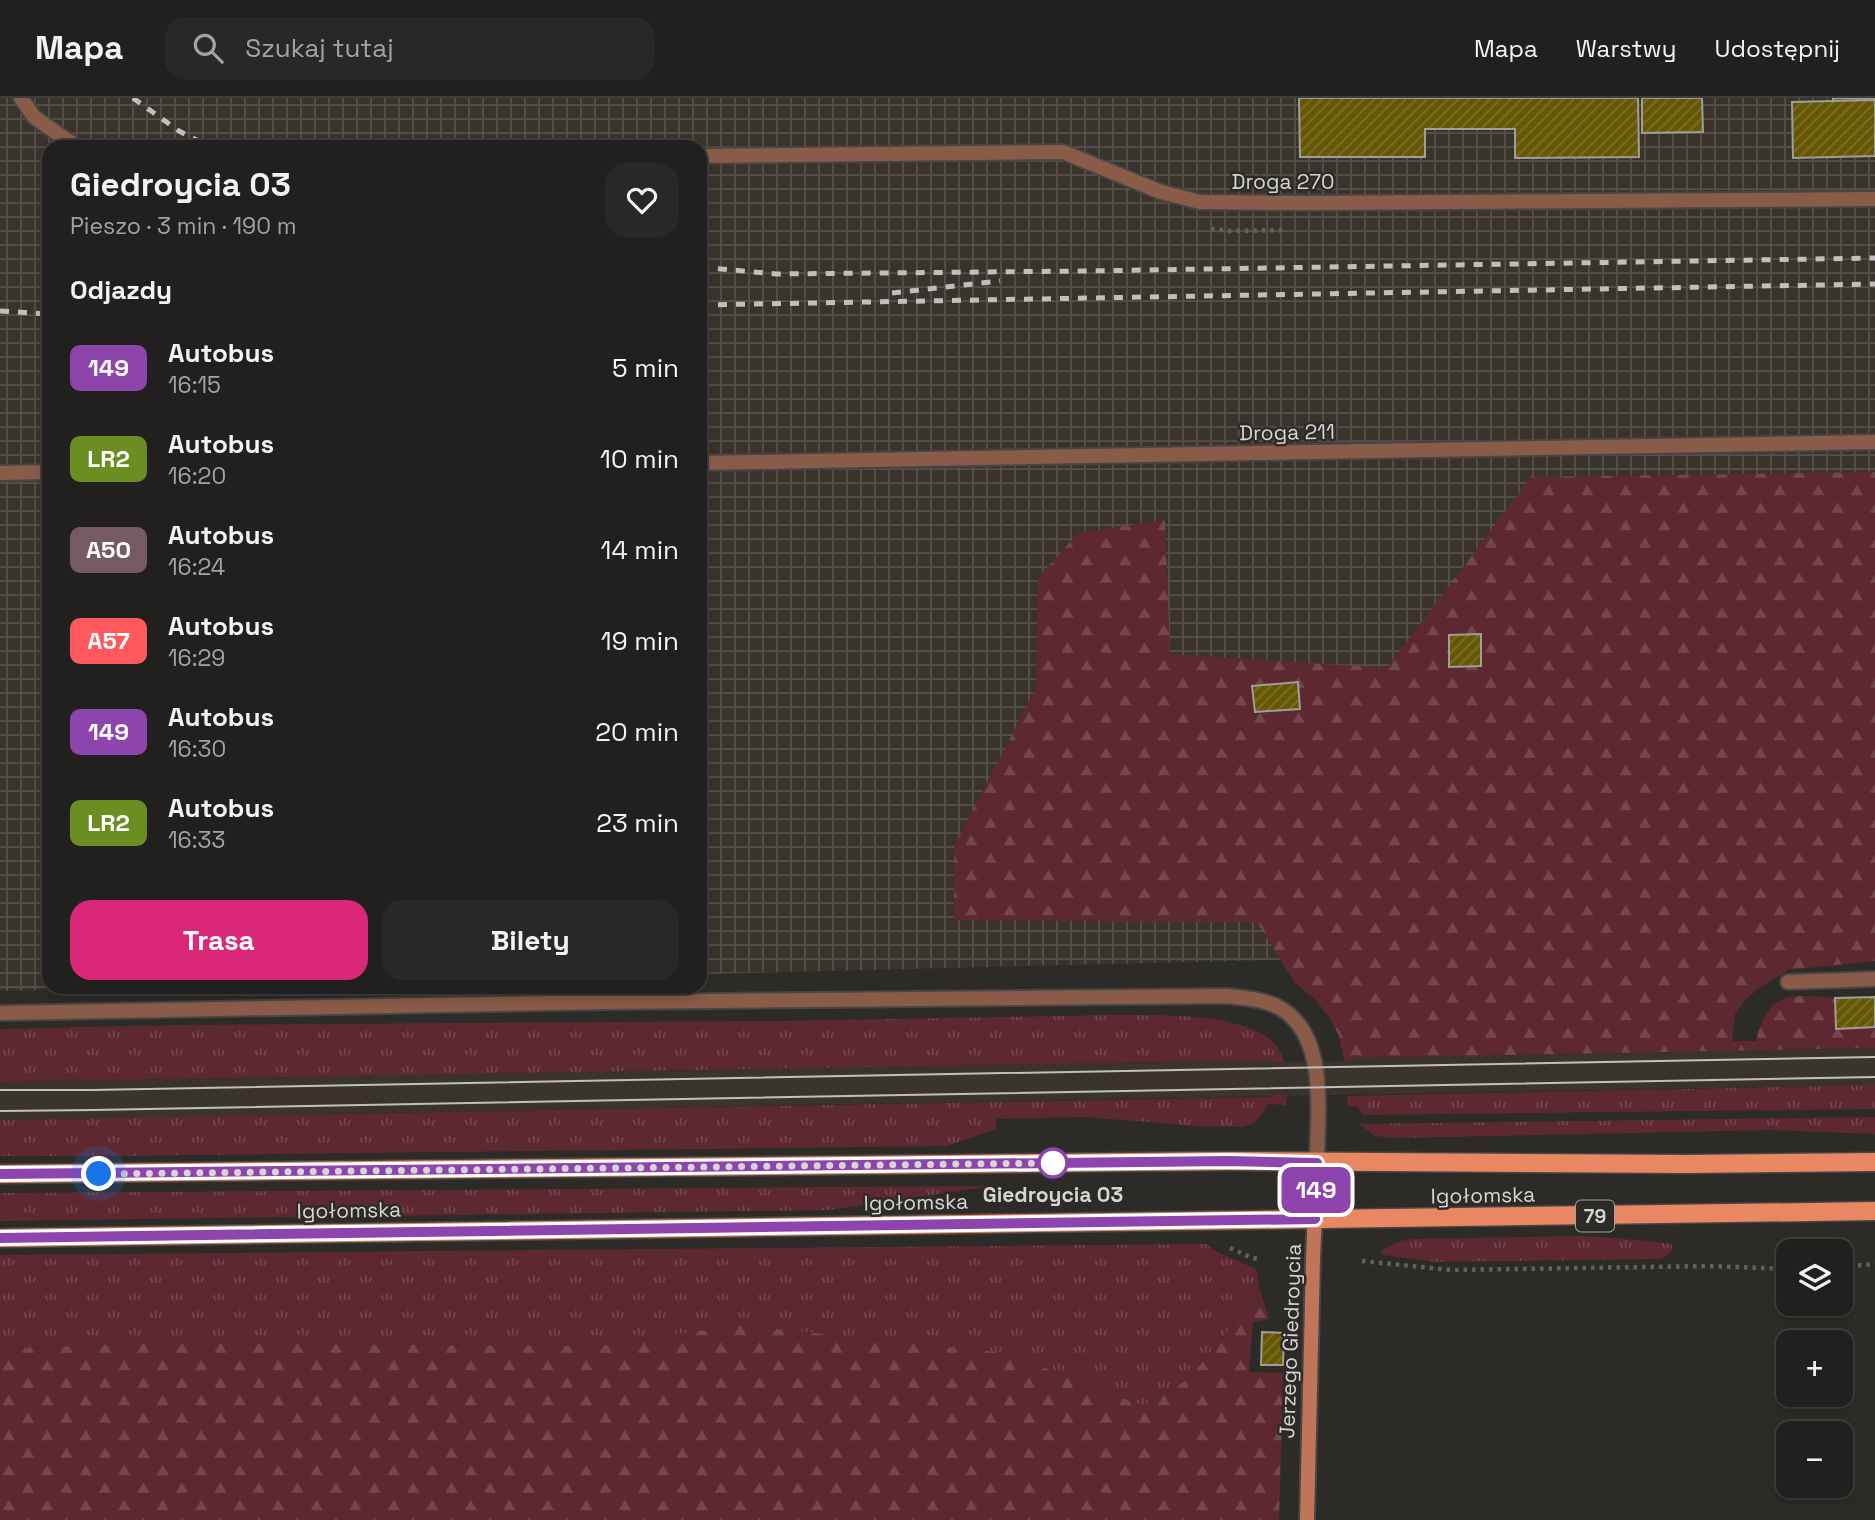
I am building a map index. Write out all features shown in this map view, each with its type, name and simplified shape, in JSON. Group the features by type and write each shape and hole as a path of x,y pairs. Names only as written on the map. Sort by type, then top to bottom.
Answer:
{"main road":[{"name":"Igołomska","path":"0,1174 1228,1161 1686,1164 1875,1162"},
{"name":"Igołomska","path":"0,1238 1875,1211"}],"street":[{"name":"Jerzego Giedroycia","path":"1307,1520 1317,1163"}],"lane":[{"path":"21,98 34,117 68,140"},
{"name":"Droga 270","path":"707,156 1063,152 1161,192 1200,202 1875,198"},
{"name":"Droga 211","path":"707,463 1875,442"},
{"path":"0,473 42,472"},
{"path":"1788,982 1875,979"},
{"path":"0,1013 604,1002 1227,996 1245,998 1265,1002 1291,1015 1307,1038 1315,1068 1317,1163"}],"path":[{"path":"1229,1248 1261,1259"},
{"path":"1362,1261 1451,1270 1710,1266 1776,1269"},
{"path":"1853,1266 1875,1264"}],"shaded area":[{"path":"0,98 1875,98 1875,945 707,974 707,140 42,140 42,990 0,991"},
{"path":"1875,1048 1875,1085 0,1120 0,1082 1272,1060 1272,1063 1349,1061 1349,1058"}],"green space":[{"path":"1875,472 1875,961 1788,970 1745,1000 1735,1014 1732,1041 1756,1041 1761,1025 1774,1004 1783,999 1805,996 1835,998 1836,1029 1875,1027 1875,1048 1350,1058 1349,1061 1344,1060 1339,1036 1331,1020 1316,1000 1295,983 1257,922 954,920 954,847 1036,688 1038,578 1078,533 1165,520 1170,654 1387,668 1531,477"},
{"path":"1184,1016 1237,1024 1259,1032 1276,1045 1284,1062 1272,1063 1271,1060 0,1082 0,1029"},
{"path":"1875,1085 1875,1109 1364,1115 1356,1106 1348,1106 1347,1096"},
{"path":"1288,1095 1285,1105 1268,1104 1252,1124 1241,1127 1085,1117 996,1119 996,1129 947,1146 0,1156 0,1120"},
{"path":"1875,1117 1875,1134 1774,1130 1396,1138 1375,1136 1359,1124"},
{"path":"992,1186 829,1210 0,1221 0,1193"},
{"path":"1579,1236 1672,1244 1672,1251 1658,1259 1434,1262 1384,1255 1381,1250 1412,1239"},
{"path":"1206,1244 1217,1252 1256,1269 1260,1290 1189,1379 1143,1406 1006,1353 739,1325 601,1346 155,1343 0,1349 0,1255"},
{"path":"1260,1290 1269,1319 1253,1322 1249,1372 1283,1373 1279,1520 0,1520 0,1349 155,1343 601,1346 739,1325 1006,1353 1143,1406 1189,1379"}],"building":[{"path":"1299,98 1638,98 1639,157 1515,158 1515,129 1425,129 1425,157 1300,157"},
{"path":"1642,98 1702,98 1703,132 1642,133"},
{"path":"1833,98 1875,98 1875,100 1833,101"},
{"path":"1875,100 1875,156 1793,158 1792,102"},
{"path":"1481,634 1481,666 1449,667 1449,635"},
{"path":"1298,682 1300,709 1255,712 1252,686"},
{"path":"1875,997 1875,1027 1836,1029 1835,998"},
{"path":"1262,1332 1284,1333 1283,1365 1261,1365"}],"tram line":[{"path":"0,1090 1875,1057"},
{"path":"0,1111 1875,1077"}],"railway":[{"path":"133,98 179,131 196,140"},
{"path":"707,268 776,274 1875,258"},
{"path":"892,293 1000,281"},
{"path":"707,305 1875,284"},
{"path":"0,311 42,314"}],"bus line":[{"name":"149","path":"0,1174 1228,1161 1317,1163 1315,1219 0,1238"}],"place":[{"name":"Giedroycia 03","path":"1053,1163"}],"route":[{"path":"99,1174 1053,1163"}]}
